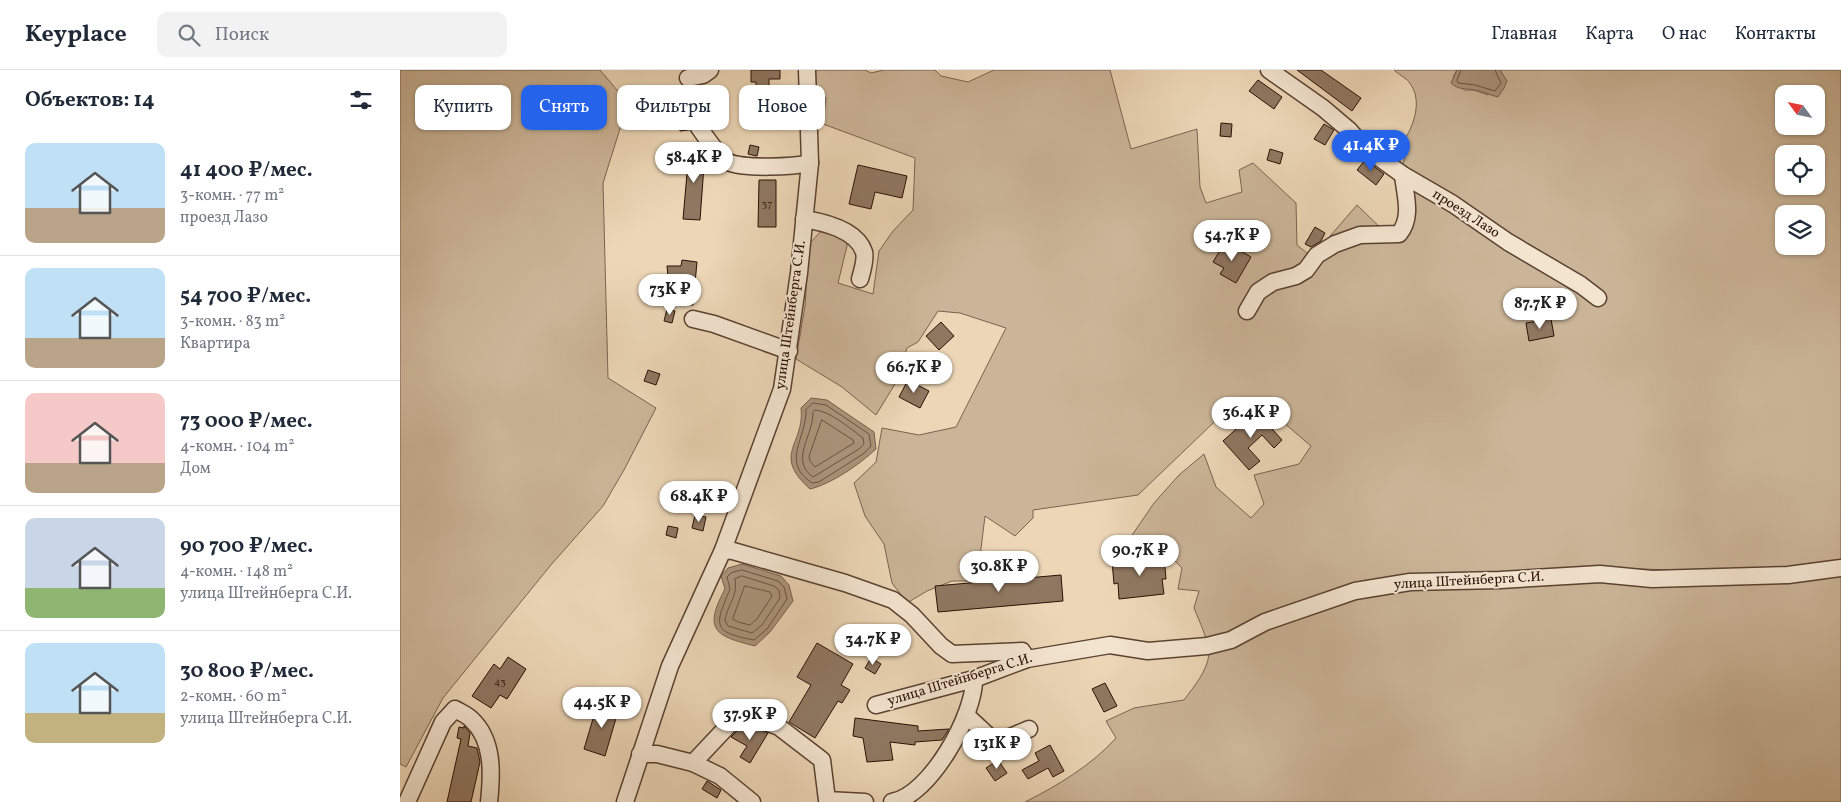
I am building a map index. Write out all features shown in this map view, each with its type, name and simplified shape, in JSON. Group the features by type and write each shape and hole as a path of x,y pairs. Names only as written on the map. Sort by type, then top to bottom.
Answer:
{"street":[{"path":"691,70 688,78 695,75 703,75 710,70"},
{"name":"улица Штейнберга С.И.","path":"625,802 670,666 723,550 782,389 799,273 810,163 807,70"},
{"name":"проезд Лазо","path":"1269,70 1323,108 1349,130 1363,146 1402,175 1454,204 1508,242 1581,285 1598,298"},
{"path":"701,130 727,161 742,166 799,166 810,163"},
{"path":"1247,311 1258,292 1273,282 1296,276 1306,270 1317,255 1335,244 1360,235 1399,234 1406,223 1407,198 1402,175"},
{"path":"804,219 826,223 857,239 865,253 860,280"},
{"path":"693,319 714,324 789,351"},
{"path":"723,550 846,583 893,600 912,615 941,646 952,654 1022,650 1027,659"},
{"name":"улица Штейнберга С.И.","path":"876,705 974,679 1027,659 1110,645 1148,651 1207,646 1231,640 1265,622 1355,591 1410,582 1500,580 1600,574 1652,579 1788,576 1841,568"},
{"path":"892,802 898,801 920,787 939,765 962,728 974,688 974,679"},
{"path":"407,802 443,722 455,708 471,719 484,734 491,761 489,802"},
{"path":"693,763 741,712 780,727 822,760 822,801 865,802"},
{"path":"966,714 996,743 1029,729"},
{"path":"640,754 657,754 693,763 720,776 752,802"}],"shaded area":[{"path":"400,70 600,70 617,90 617,130 620,130 603,183 608,378 656,408 603,506 550,566 443,698 406,767 400,764"},
{"path":"811,70 865,70 871,73 884,70 935,70 941,76 968,82 994,70 1110,70 1131,149 1197,129 1200,187 1206,203 1242,192 1239,170 1253,163 1296,203 1297,245 1312,257 1357,205 1385,232 1398,230 1402,166 1405,158 1396,152 1411,128 1416,109 1416,99 1414,90 1409,82 1394,70 1457,70 1453,77 1464,90 1474,90 1488,95 1500,70 1841,70 1841,560 1787,569 1674,570 1609,568 1611,583 1659,584 1841,574 1841,802 1025,802 1074,774 1107,748 1116,738 1106,721 1134,708 1184,700 1206,667 1209,654 1208,644 1194,608 1199,591 1178,589 1182,568 1169,555 1126,544 1154,503 1179,475 1204,454 1216,487 1251,518 1264,504 1254,475 1299,464 1311,446 1256,399 1233,404 1138,495 1033,510 1033,518 1015,536 985,516 977,581 952,581 927,591 907,603 892,583 884,544 865,516 854,483 876,462 882,428 919,435 956,427 1006,328 960,313 938,311 918,342 907,348 895,384 876,415 842,387 796,359 805,306 809,244 823,229 846,236 847,246 838,283 873,294 879,251 893,231 913,210 915,158 825,125 825,85 811,85"}],"water":[{"path":"1457,70 1500,70 1507,81 1498,97 1459,88 1454,85 1451,83"},
{"path":"811,398 827,400 874,432 876,449 844,473 827,483 810,489 799,477 793,467 791,458 801,421 801,408"},
{"path":"742,564 781,576 789,585 793,601 770,632 755,646 730,639 717,629 714,622 718,603 725,589 721,576 728,568"}],"building":[{"path":"751,70 780,70 780,79 769,79 769,85 756,85 756,82 751,82"},
{"path":"1297,70 1321,70 1361,98 1352,111"},
{"path":"1258,80 1282,97 1274,109 1249,91"},
{"path":"1221,123 1232,124 1231,137 1220,136"},
{"path":"1324,124 1334,130 1325,145 1314,139"},
{"path":"693,144 699,145 705,152 700,220 683,219 689,151 693,151"},
{"path":"750,145 759,147 757,156 748,154"},
{"path":"1270,149 1283,153 1280,164 1267,160"},
{"path":"1365,160 1384,174 1376,185 1357,170"},
{"path":"858,165 907,176 902,198 875,192 871,209 849,204"},
{"path":"759,180 776,180 776,227 758,227"},
{"path":"1315,227 1325,233 1321,241 1311,247 1305,244"},
{"path":"1225,242 1251,257 1236,283 1220,274 1224,268 1213,262"},
{"path":"682,260 697,262 693,305 672,303 675,277 668,277 667,266 681,266"},
{"path":"667,309 675,311 672,323 664,321"},
{"path":"1551,319 1554,336 1529,341 1526,323"},
{"path":"941,322 954,336 939,350 926,336"},
{"path":"648,370 660,374 656,385 644,381"},
{"path":"908,380 929,391 920,408 899,397"},
{"path":"1256,411 1282,440 1274,448 1262,435 1248,448 1260,461 1249,470 1223,441"},
{"path":"695,515 706,517 703,531 692,528"},
{"path":"668,526 678,528 676,538 666,535"},
{"path":"1164,556 1166,579 1162,579 1164,594 1119,599 1118,583 1114,584 1112,561 1124,559 1124,562"},
{"path":"1061,575 1063,601 938,612 935,586"},
{"path":"817,643 853,664 841,685 850,690 842,703 838,701 815,738 789,722 811,685 797,677"},
{"path":"508,657 526,669 507,699 500,695 491,708 472,696 494,664 500,669"},
{"path":"871,658 881,664 875,674 865,668"},
{"path":"1105,683 1117,706 1104,712 1092,689"},
{"path":"598,702 619,708 605,756 584,749"},
{"path":"855,718 918,726 918,731 949,729 942,740 915,742 915,745 890,742 893,760 867,762 863,738 853,736"},
{"path":"744,724 768,733 750,763 740,757 747,746 731,737"},
{"path":"464,726 470,733 468,746 477,748 480,762 471,802 447,802 461,739 457,738 459,727 464,728"},
{"path":"1050,745 1064,771 1053,777 1048,768 1028,779 1022,770 1039,761 1035,753"},
{"path":"998,760 1007,773 995,781 986,768"},
{"path":"707,781 721,790 717,798 702,789"}]}
